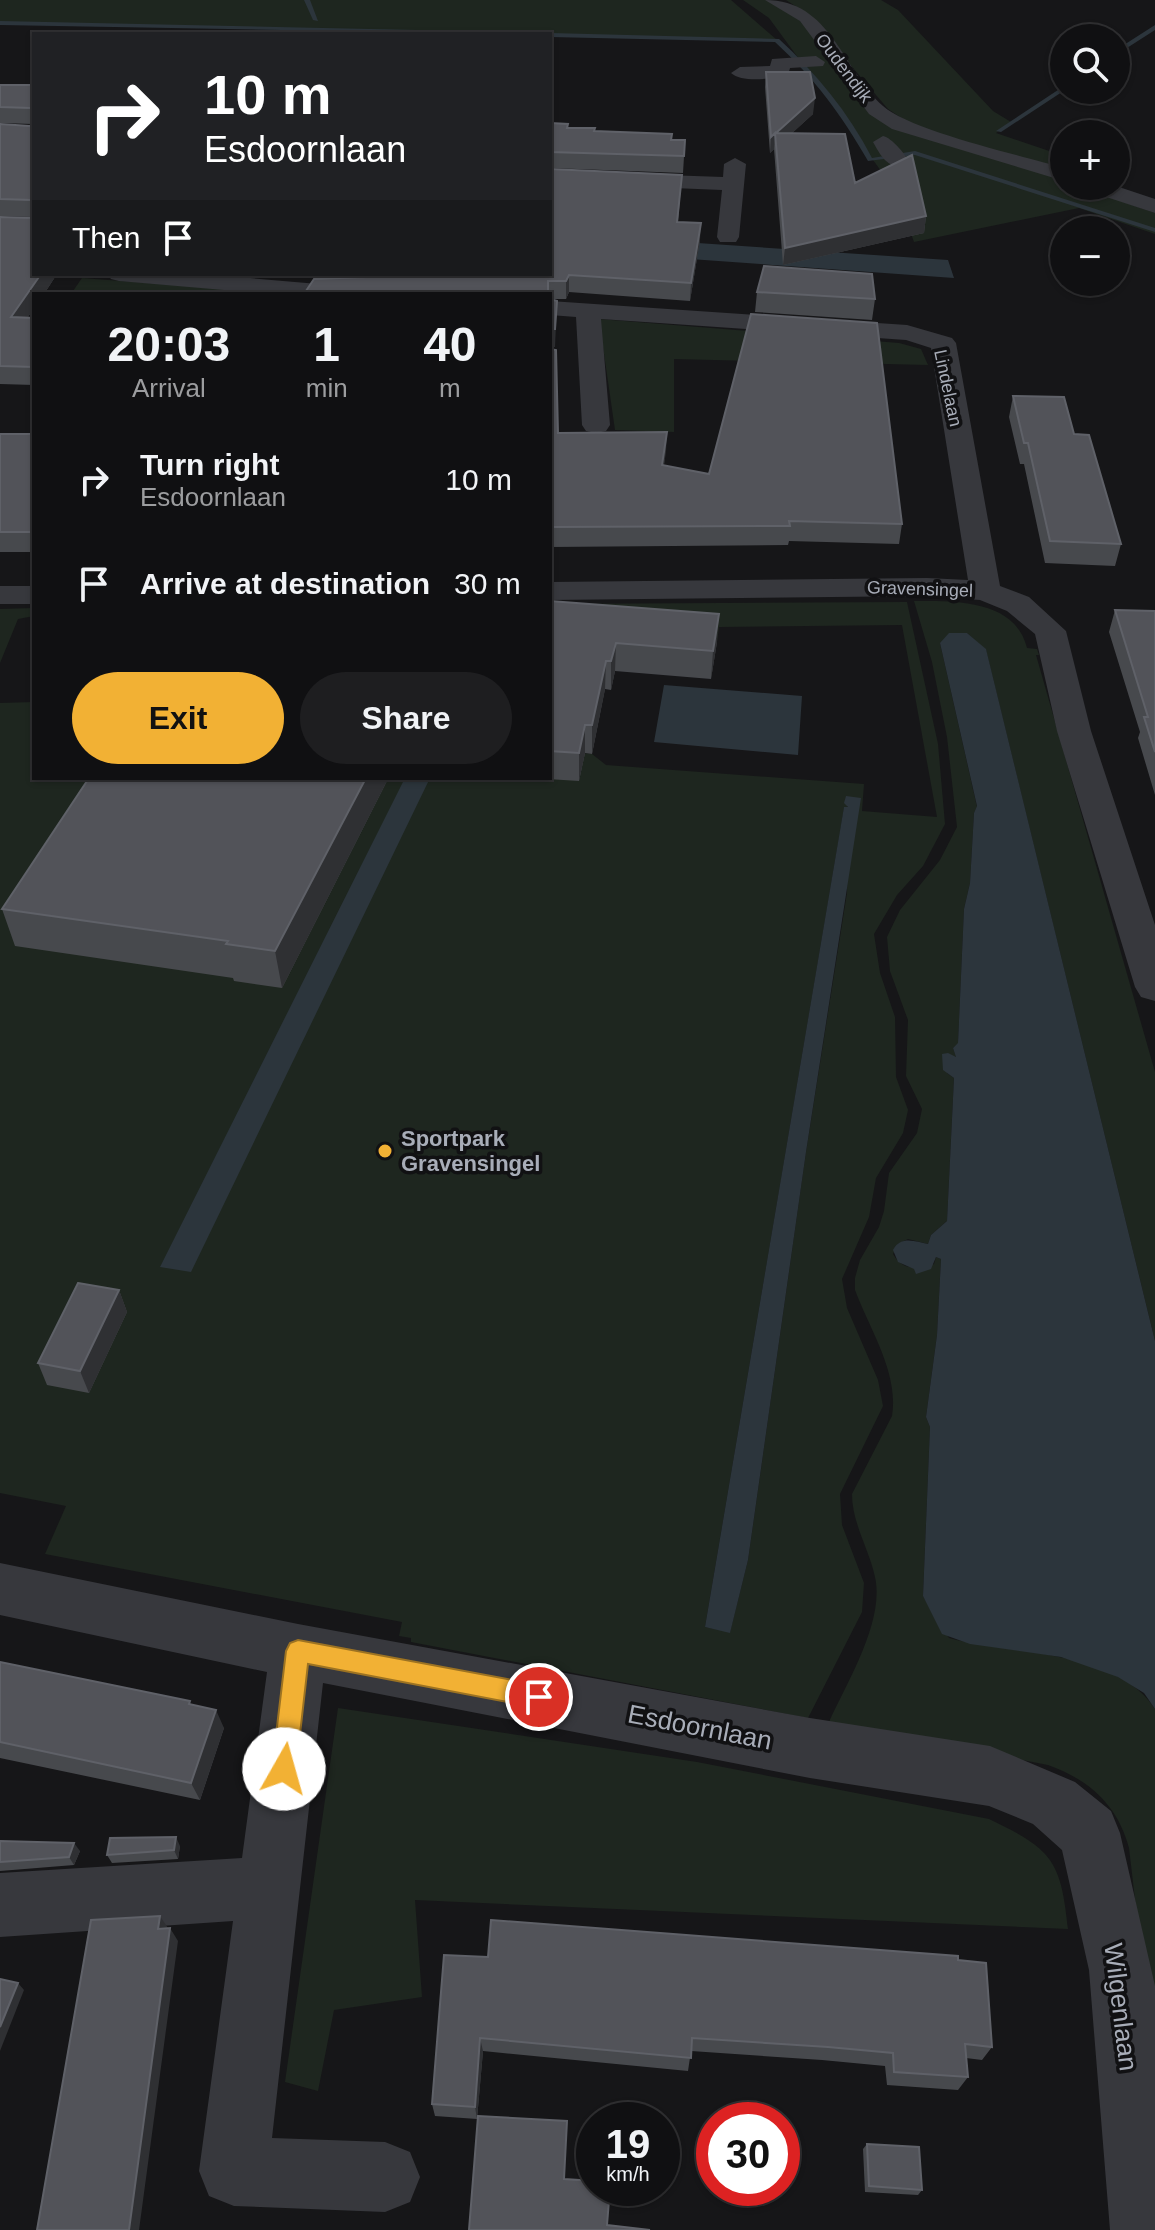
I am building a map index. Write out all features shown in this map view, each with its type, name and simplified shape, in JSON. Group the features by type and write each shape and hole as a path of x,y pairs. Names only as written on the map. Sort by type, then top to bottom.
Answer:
{"street":[{"name":"Oudendijk","path":"774,0 806,17 876,110 918,133 1050,171"},
{"path":"807,62 819,36"},
{"path":"740,73 781,71 779,63 807,62 854,80"},
{"name":"Oudendijk","path":"876,110 877,126 891,152 987,151"},
{"path":"552,177 734,174 728,237"},
{"path":"1130,198 1155,206"},
{"path":"140,276 306,292"},
{"name":"Lindelaan","path":"552,308 907,333 943,343 985,591"},
{"path":"588,311 596,425"},
{"path":"564,358 591,358"},
{"name":"Gravensingel","path":"552,591 927,587 985,591 1018,604 1050,631 1074,731 1155,987"},
{"path":"0,595 32,595"},
{"name":"Esdoornlaan","path":"0,1589 298,1651 880,1761 990,1776 1054,1803 1089,1833"},
{"path":"298,1651 234,2171 385,2177"},
{"name":"Wilgenlaan","path":"1089,1833 1121,1970 1145,2230"},
{"path":"0,1905 270,1887"}],"shaded area":[{"path":"0,0 731,0 777,40 552,35 552,32 0,23"},
{"path":"743,0 770,0 799,19 877,116 1050,176 1050,200 1118,200 1155,213 1155,234 1130,225 1130,216 1102,216 1079,208 914,242 895,190 769,18"},
{"path":"786,0 881,0 898,10 993,111 1011,122 996,133 1050,151 1050,169 932,133 909,123 888,109 806,13"},
{"path":"552,233 948,260 954,278 552,249"},
{"path":"82,278 265,292 72,292"},
{"path":"599,319 899,343 921,349 928,365 674,359 674,432 615,430"},
{"path":"914,601 964,603 997,612 1010,620 1020,632 1027,648 1037,649 1039,655 1036,655 1155,1072 1155,1341 986,650 967,633 940,643 977,807 974,813 970,883 964,909 958,1044 953,1048 956,1056 947,1073 954,1078 947,1221 931,1235 928,1244 908,1239 898,1244 893,1254 901,1264 911,1267 934,1264 936,1257 941,1259 937,1335 926,1417 930,1427 923,1596 949,1638 1061,1657 1089,1665 1115,1675 1137,1689 1155,1709 1155,2069 1129,1848 1117,1819 1099,1796 1076,1778 1048,1765 829,1722 862,1651 875,1613 875,1577 855,1515 852,1494 892,1416 893,1400 887,1368 855,1290 855,1278 860,1260 879,1227 889,1173 917,1133 922,1109 906,1076 908,1020 890,971 887,937 900,910 940,860 957,827 947,737 932,662"},
{"name":"Sportpark Gravensingel","path":"907,602 938,744 945,824 923,866 897,895 874,934 880,973 895,1017 896,1077 908,1110 903,1133 876,1178 869,1217 842,1279 847,1308 878,1380 883,1406 840,1494 842,1525 864,1583 862,1612 808,1718 411,1642 411,1638 399,1636 402,1622 45,1554 66,1506 0,1493 0,703 32,702 32,780 552,780 552,750 592,754 606,765 864,784 862,811 937,817 902,625 719,627 717,642 552,629 552,604","holes":["848,803 847,893 806,1152 748,1560 730,1632 705,1627 844,808"]},
{"path":"32,608 32,616 18,619 0,663 0,609"},
{"path":"949,633 967,633 986,649 1155,1341 1155,1709 1144,1693 1118,1677 1061,1657 970,1644 942,1634 923,1596 930,1427 926,1417 937,1335 941,1259 936,1257 931,1269 916,1274 914,1269 898,1262 893,1250 904,1241 928,1244 931,1235 947,1221 954,1078 943,1070 942,1054 956,1057 953,1048 958,1043 964,909 970,883 977,806 940,643"},
{"path":"664,685 802,696 798,755 654,742"},
{"path":"404,780 429,780 191,1272 160,1267"},
{"path":"846,796 861,798 806,1152 748,1560 730,1633 705,1627 844,807 848,807 844,803"},
{"path":"338,1708 697,1762 989,1819 1027,1839 1050,1859 1062,1887 1068,1929 415,1900 422,1997 334,2010 318,2091 285,2082"}],"building":[{"path":"766,72 810,72 815,98 776,133 845,134 855,183 912,155 926,216 785,248 775,133 771,137"},
{"path":"0,85 32,85 32,109 0,107"},
{"path":"552,123 568,124 567,128 595,128 594,131 672,134 671,140 685,140 684,156 552,152"},
{"path":"0,124 32,124 32,200 0,199"},
{"path":"552,169 682,175 677,222 701,223 691,283 569,275 566,281 548,281 548,292 305,292 314,279 552,276"},
{"path":"0,217 32,218 32,276 40,276 11,317 32,318 32,367 0,366"},
{"path":"764,266 872,274 875,299 757,292"},
{"path":"552,300 557,301 555,329 552,329"},
{"path":"751,314 877,323 902,524 789,521 790,526 552,527 552,349 556,350 558,433 667,432 662,465 709,474"},
{"path":"1013,396 1064,397 1074,434 1089,435 1121,544 1050,541 1028,443 1024,443"},
{"path":"0,434 32,434 32,532 0,532"},
{"path":"552,601 719,614 713,651 616,643 611,661 606,661 592,725 585,725 579,753 552,751"},
{"path":"1115,610 1155,611 1155,752 1144,717 1148,717"},
{"path":"88,780 365,780 275,951 226,944 228,941 2,909"},
{"path":"78,1283 119,1290 80,1371 38,1363"},
{"path":"0,1662 190,1701 189,1704 216,1710 191,1783 0,1742"},
{"path":"176,1837 174,1850 107,1855 110,1838"},
{"path":"0,1841 74,1843 69,1857 0,1862"},
{"path":"160,1916 158,1929 170,1928 129,2230 37,2230 91,1920"},
{"path":"491,1920 958,1956 958,1960 986,1963 992,2047 965,2044 968,2077 894,2072 893,2053 828,2047 692,2038 691,2058 480,2038 475,2107 432,2104 444,1955 488,1957"},
{"path":"0,1979 18,1983 0,2027"},
{"path":"478,2116 567,2121 564,2179 576,2180 576,2206 609,2206 607,2225 650,2230 469,2230"},
{"path":"867,2144 919,2147 922,2190 869,2186"}],"waterway":[{"path":"307,0 316,20"},
{"path":"0,23 421,32"},
{"path":"1130,44 1155,27"},
{"path":"552,35 777,40 830,95 870,160 915,153 1155,230"},
{"path":"999,131 1050,97"}],"place":[{"name":"Sportpark Gravensingel","path":"385,1151"}],"route":[{"path":"284,1769 298,1651 539,1697"}]}
